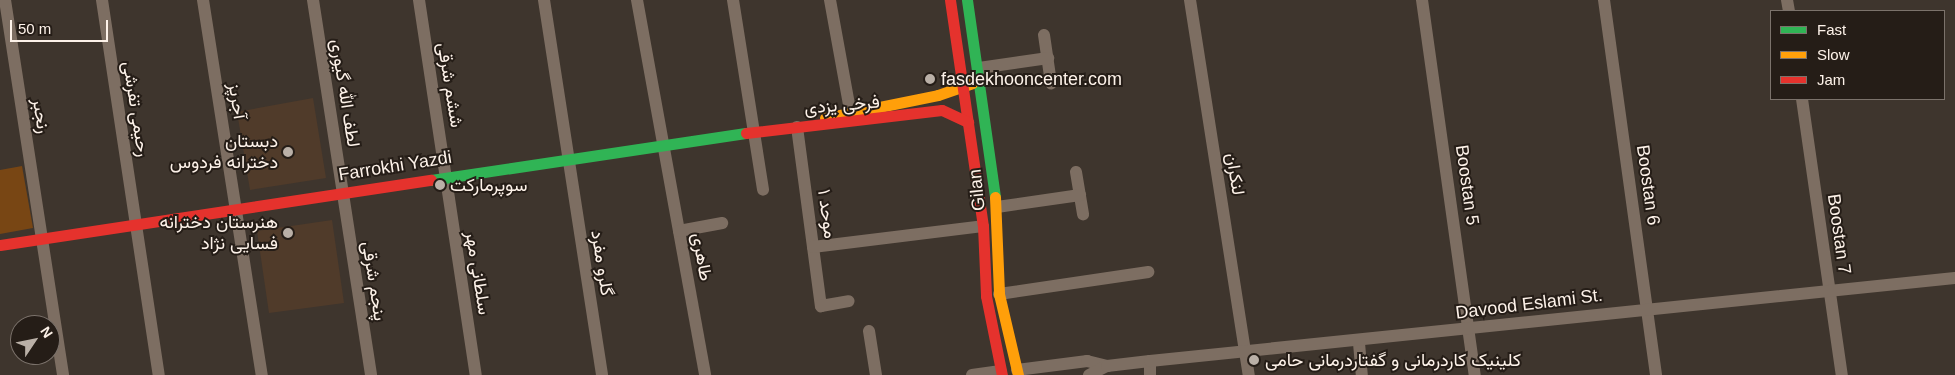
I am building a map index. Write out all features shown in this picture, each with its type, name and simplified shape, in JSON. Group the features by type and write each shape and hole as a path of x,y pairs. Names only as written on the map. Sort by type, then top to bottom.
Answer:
{"main road":[{"name":"Gilan","path":"950,0 983,226 986,296 1002,373"},
{"name":"Gilan","path":"967,0 979,68 997,208 999,294 1017,372"},
{"name":"فرخی یزدی","path":"797,126 850,110 938,95 962,85 981,82"},
{"name":"فرخی یزدی","path":"797,126 942,110 967,118"},
{"path":"967,118 985,110"},
{"name":"Farrokhi Yazdi","path":"0,245 568,157 797,126"},
{"path":"1002,373 1017,372"}],"street":[{"name":"رنجبر","path":"5,0 63,375"},
{"name":"رحیمی تفرشی","path":"102,0 159,375"},
{"name":"آجرپز","path":"203,0 262,375"},
{"name":"لطف الله گیوری","path":"313,0 342,192"},
{"name":"ششم شرقی","path":"420,0 446,176"},
{"name":"گلرو مفرد","path":"544,0 602,375"},
{"name":"طاهری","path":"637,0 705,375"},
{"path":"733,0 763,190"},
{"path":"830,0 850,110"},
{"name":"لنکران","path":"1190,0 1249,375"},
{"name":"Boostan 5","path":"1422,0 1476,375"},
{"name":"Boostan 6","path":"1604,0 1656,375"},
{"path":"1044,35 1052,83"},
{"path":"979,68 1048,58"},
{"name":"Boostan 7","path":"1802,100 1842,375"},
{"name":"موحد ۱","path":"797,126 821,306 849,301"},
{"path":"1076,172 1083,214"},
{"name":"سلطانی مهر","path":"446,176 476,375"},
{"name":"پنجم شرقی","path":"342,192 371,375"},
{"path":"997,208 1080,195"},
{"path":"679,231 722,223"},
{"path":"814,247 983,226"},
{"path":"999,294 1148,272"},
{"name":"Davood Eslami St.","path":"1017,372 1087,361 1107,366 1359,342 1648,307 1955,278"},
{"path":"869,331 876,375"},
{"path":"1359,342 1362,375"},
{"path":"1150,361 1150,375"},
{"name":"Davood Eslami St.","path":"1090,375 1107,366"},
{"path":"972,375 1002,373"}],"shaded area":[{"path":"313,98 326,178 250,190 237,112"},
{"path":"22,166 33,228 0,234 0,170"},
{"path":"332,220 344,303 269,313 257,231"}],"traffic: fast":[{"path":"967,0 995,197"},
{"path":"431,180 746,133"}],"traffic: slow":[{"path":"825,118 938,95 972,83"},
{"path":"995,197 999,294 1018,375"}],"traffic: jam":[{"path":"950,0 983,226 986,296 1002,375"},
{"path":"746,133 942,110 968,122"},
{"path":"0,245 431,180"}],"place":[{"name":"fasdekhooncenter.com","path":"930,79"},
{"name":"دبستان دخترانه فردوس","path":"288,152"},
{"name":"سوپرمارکت","path":"440,185"},
{"name":"هنرستان دخترانه فسایی نژاد","path":"288,233"},
{"name":"کلینیک کاردرمانی و گفتاردرمانی حامی","path":"1254,360"}]}
